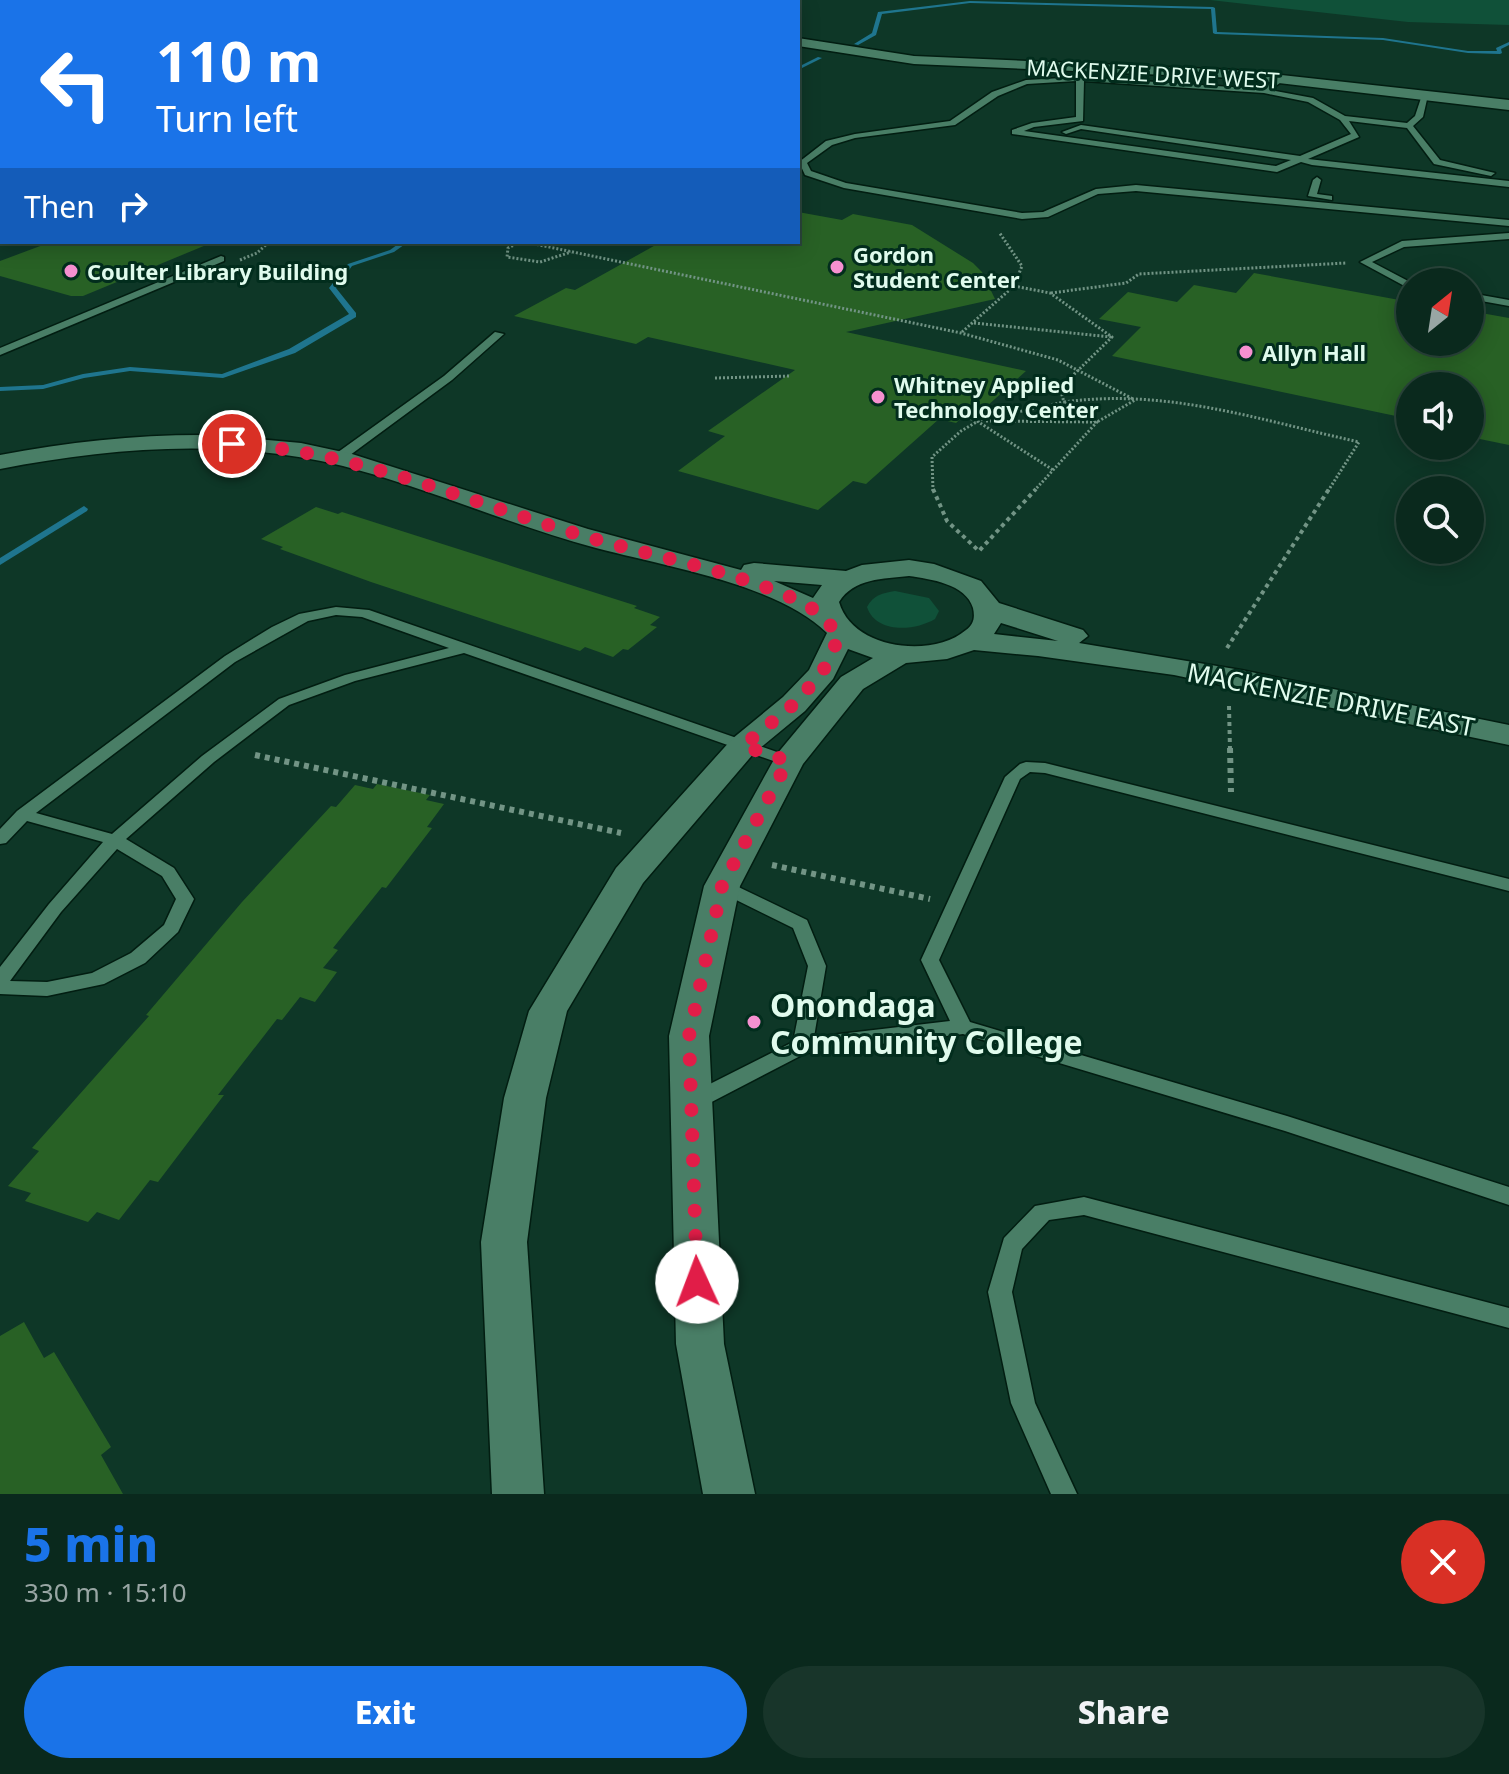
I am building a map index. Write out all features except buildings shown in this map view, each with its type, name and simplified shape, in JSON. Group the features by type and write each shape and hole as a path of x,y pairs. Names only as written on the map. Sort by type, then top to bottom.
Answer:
{"street":[{"name":"MACKENZIE DRIVE WEST","path":"800,42 878,56 944,63 1162,70 1281,78 1509,105"},
{"path":"0,462 144,443 255,445 338,458 579,535 766,588 798,601 861,645 901,654 939,652 970,641 986,626 988,609 982,597 970,586 932,571 886,569 846,579 774,574 660,556"},
{"path":"518,1494 504,1242 525,1098 548,1011 629,876 743,746 794,704 822,673 833,626 824,603 831,590 846,579"},
{"name":"MACKENZIE DRIVE EAST","path":"988,609 1153,662"},
{"name":"MACKENZIE DRIVE EAST","path":"970,641 1044,646 1153,662 1509,735"},
{"path":"729,1494 700,1344 689,1036 729,872 788,761 852,683 901,654"}],"lane":[{"path":"1264,91 1281,78"},
{"path":"1080,79 1080,119 1032,125 1015,132 1277,169 1356,135 1343,118"},
{"path":"1509,177 1437,162 1409,126 1343,118 1310,100 1264,91 1080,79 1026,82 1006,87 952,123 855,136 829,143 803,162 808,173 844,185 1022,216 1045,215 1096,192 1136,188 1509,223"},
{"path":"1409,126 1419,117 1425,97"},
{"path":"1049,137 1081,127 1302,159 1312,163 1509,184"},
{"path":"1317,180 1312,196 1509,217"},
{"path":"1365,262 1402,244 1509,236"},
{"path":"0,352 221,259"},
{"path":"1365,262 1396,279"},
{"path":"1484,299 1509,303"},
{"path":"338,458 448,378 499,334"},
{"path":"0,839 23,815 230,659 304,617 336,611 364,613 788,761"},
{"path":"23,815 115,840 168,872 185,899 172,928 138,958 97,979 47,989 0,984 55,908 115,840 223,748 284,702 350,678 465,648"},
{"path":"963,1027 930,960 1013,777 1026,767 1045,768 1509,885"},
{"path":"729,872 801,924 817,966 802,1046"},
{"path":"690,1104 802,1046 963,1027 1509,1196"},
{"path":"1064,1494 1023,1403 1000,1292 1012,1245 1043,1212 1084,1206 1509,1318"}],"path":[{"path":"961,333 1014,286 1022,266 1000,236 999,228 1003,226"},
{"path":"517,244 508,248 507,257 536,263 554,261 572,252"},
{"path":"532,244 961,333 1058,360 1135,400"},
{"path":"1014,286 1050,293 1126,283 1139,274 1365,262"},
{"path":"1050,293 1112,337"},
{"path":"973,322 1112,337"},
{"path":"1097,422 1064,403 1060,388 1112,337"},
{"path":"715,378 791,376"},
{"path":"1135,400 1097,422 979,551 946,521 929,483 932,457 977,421 1064,403 1135,400 1160,399 1359,442 1248,611 1226,653"},
{"path":"963,417 977,421 1097,422"},
{"path":"977,421 1053,470"},
{"path":"1228,700 1231,817"},
{"path":"223,748 660,841"},
{"path":"729,872 957,904"}],"green space":[{"path":"1210,0 1509,0 1509,25 1408,22"},
{"path":"895,591 929,598 939,611 935,619 907,628 879,622 867,607 869,603 875,597"}],"waterway":[{"path":"856,44 874,34 880,13 970,2 1213,8 1215,33 1383,39 1468,52 1500,53 1498,49 1509,43"},
{"path":"800,68 820,58"},
{"path":"0,389 43,387 83,376 130,369 223,376 292,351 353,315 332,288 350,265 392,251 402,244"},
{"path":"0,562 84,509"}],"place":[{"name":"Gordon Student Center","path":"837,267"},
{"name":"Coulter Library Building","path":"71,271"},
{"name":"Allyn Hall","path":"1246,352"},
{"name":"Whitney Applied Technology Center","path":"878,397"},
{"name":"Onondaga Community College","path":"754,1022"}],"route":[{"path":"232,444 299,450 345,460 579,535 766,588 808,605 825,617 840,635 822,673 794,704 743,746 788,761 722,886 689,1036 697,1282"}]}
